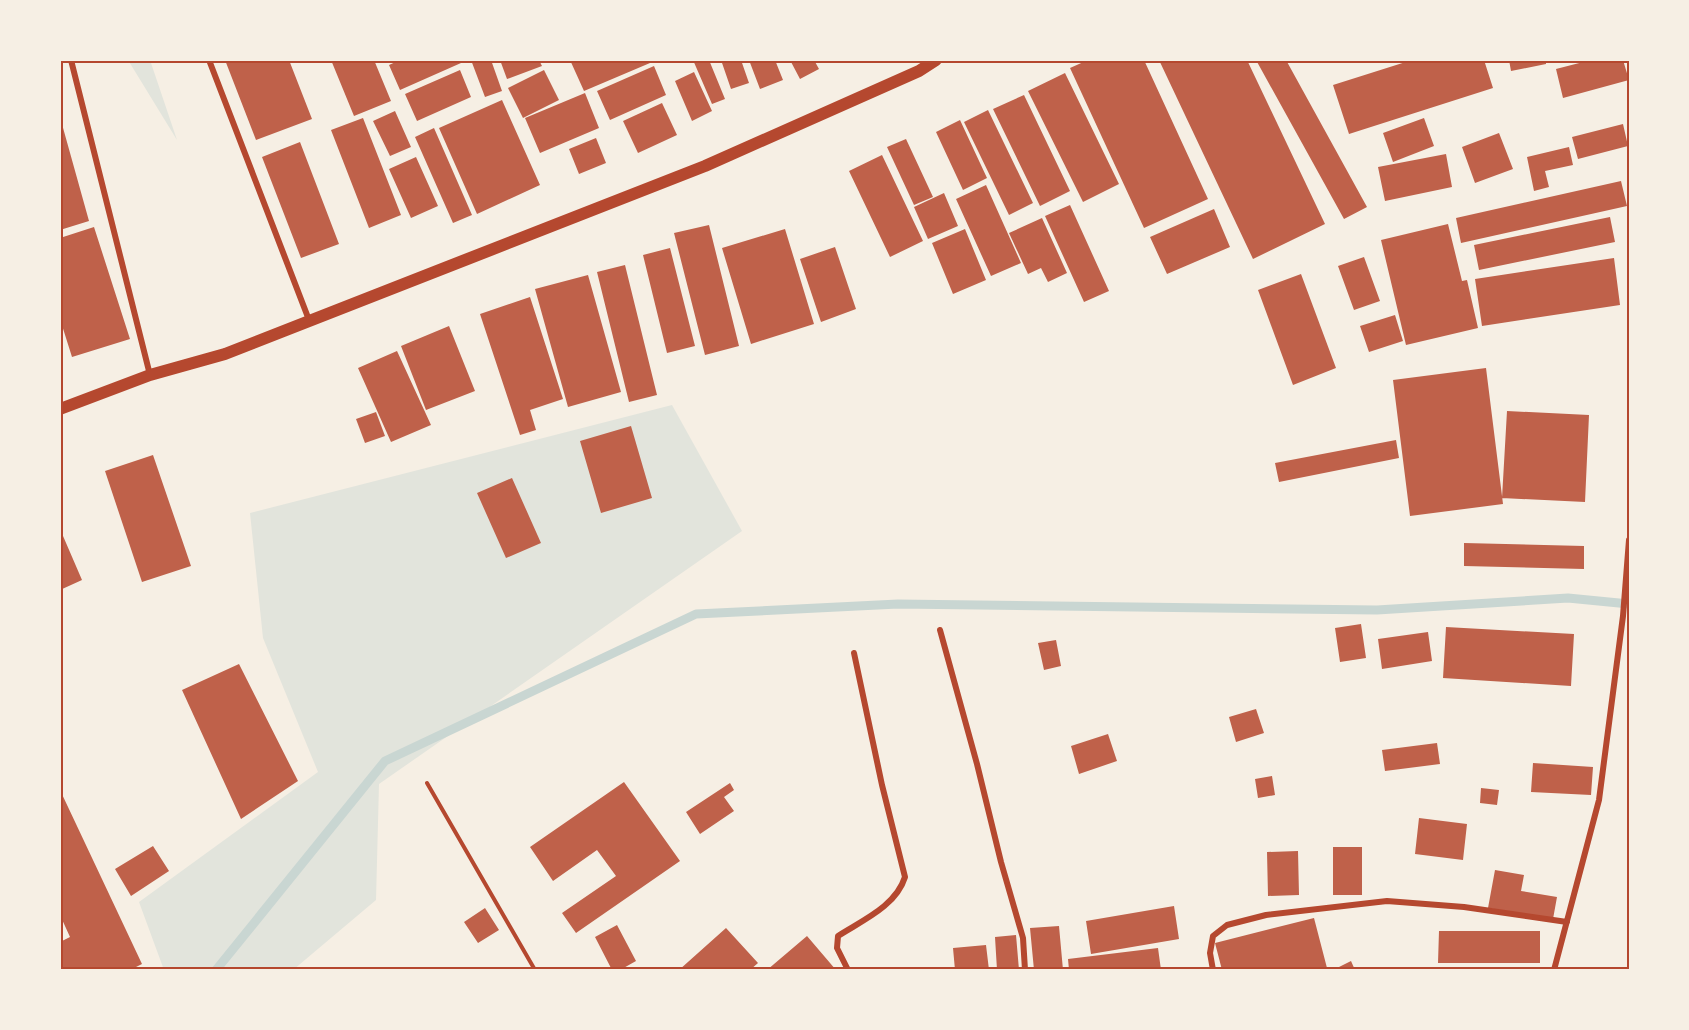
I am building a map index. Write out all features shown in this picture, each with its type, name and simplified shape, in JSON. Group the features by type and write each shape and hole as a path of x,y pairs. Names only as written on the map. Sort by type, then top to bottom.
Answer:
{"main road":[{"path":"60,409 150,375 225,354 705,166 919,71 936,60"}],"street":[{"path":"71,60 150,375"},
{"path":"209,60 309,320"},
{"path":"1554,970 1599,800 1623,616 1629,540"},
{"path":"940,630 1023,938 1025,970"},
{"path":"849,970 837,948 838,936 885,906 901,888 904,876 854,652"},
{"path":"1214,970 1210,953 1213,936 1227,926 1266,915 1388,901 1464,906 1567,922"}],"path":[{"path":"427,783 534,970"}],"shaded area":[{"path":"128,60 150,60 177,140"},
{"path":"672,405 742,531 379,784 376,900 293,970 164,970 139,902 318,772 263,638 250,513"}],"building":[{"path":"225,60 289,60 312,119 256,140"},
{"path":"331,60 374,60 391,101 354,116"},
{"path":"400,60 459,60 461,63 400,90 389,65"},
{"path":"471,60 491,60 502,91 485,97"},
{"path":"500,60 539,60 542,66 507,79"},
{"path":"570,60 649,60 650,63 584,91"},
{"path":"693,60 709,60 725,99 712,104"},
{"path":"721,60 741,60 749,83 731,89"},
{"path":"749,60 775,60 783,80 760,89"},
{"path":"790,60 814,60 819,69 800,79"},
{"path":"1088,60 1144,60 1208,199 1144,228 1070,68"},
{"path":"1159,60 1247,60 1325,224 1253,259"},
{"path":"1256,60 1286,60 1367,207 1344,219"},
{"path":"1412,60 1484,60 1493,88 1349,134 1333,85"},
{"path":"1509,60 1546,60 1546,64 1511,71"},
{"path":"1591,60 1623,60 1629,80 1563,98 1556,69"},
{"path":"654,66 666,95 610,120 597,91"},
{"path":"460,70 471,97 417,121 405,94"},
{"path":"544,70 559,100 523,118 508,88"},
{"path":"694,72 712,111 692,121 675,81"},
{"path":"1065,73 1119,184 1083,202 1028,91"},
{"path":"585,93 599,128 540,153 525,118"},
{"path":"1024,95 1070,191 1040,206 993,109"},
{"path":"502,100 540,185 477,214 439,128"},
{"path":"662,103 677,135 638,153 623,121"},
{"path":"988,110 1033,203 1009,215 964,122"},
{"path":"395,111 411,147 390,156 373,121"},
{"path":"60,117 89,221 60,230"},
{"path":"363,118 401,215 369,228 331,130"},
{"path":"1424,118 1434,146 1393,162 1383,133"},
{"path":"960,120 987,178 963,190 936,132"},
{"path":"1623,124 1628,146 1578,159 1572,137"},
{"path":"434,128 472,215 453,223 415,137"},
{"path":"1499,133 1513,169 1475,183 1462,147"},
{"path":"596,138 606,163 579,174 569,149"},
{"path":"906,139 933,197 914,205 887,147"},
{"path":"300,142 339,244 301,258 262,157"},
{"path":"1569,147 1573,165 1545,171 1549,187 1534,191 1527,157"},
{"path":"1446,154 1452,187 1385,201 1378,167"},
{"path":"882,155 923,241 890,257 849,171"},
{"path":"416,157 438,206 411,218 389,169"},
{"path":"1621,181 1627,206 1461,243 1456,218"},
{"path":"986,185 1021,263 991,276 956,199"},
{"path":"944,193 958,226 928,239 914,207"},
{"path":"1070,205 1109,291 1084,302 1045,216"},
{"path":"1214,209 1230,247 1167,274 1150,237"},
{"path":"1610,217 1615,242 1479,270 1474,245"},
{"path":"1042,218 1067,273 1048,282 1041,268 1028,274 1009,233"},
{"path":"1448,224 1462,281 1467,280 1478,328 1406,345 1381,240"},
{"path":"709,225 739,346 705,355 674,233"},
{"path":"94,227 130,339 72,357 60,319 60,238"},
{"path":"785,229 814,324 751,344 722,248"},
{"path":"965,229 986,280 953,294 932,243"},
{"path":"835,247 856,309 821,322 800,259"},
{"path":"670,248 695,346 667,353 643,255"},
{"path":"1364,257 1380,301 1354,310 1338,266"},
{"path":"1614,258 1620,305 1482,326 1475,279"},
{"path":"625,265 657,395 629,402 597,272"},
{"path":"1301,274 1336,368 1293,385 1258,290"},
{"path":"588,275 621,392 568,407 535,289"},
{"path":"530,297 563,399 530,410 536,430 520,435 480,314"},
{"path":"1395,315 1403,341 1369,352 1360,326"},
{"path":"449,326 475,391 426,410 401,346"},
{"path":"397,351 431,425 391,442 358,368"},
{"path":"1486,368 1503,504 1410,516 1393,380"},
{"path":"1507,411 1589,415 1585,502 1502,498"},
{"path":"376,412 385,436 365,443 356,419"},
{"path":"631,426 652,498 601,513 580,441"},
{"path":"1396,440 1399,458 1279,482 1275,463"},
{"path":"153,455 191,566 142,582 105,471"},
{"path":"512,478 541,543 506,558 477,493"},
{"path":"60,529 82,580 60,590"},
{"path":"1464,543 1584,546 1584,569 1464,566"},
{"path":"1361,624 1366,658 1340,662 1335,628"},
{"path":"1446,627 1574,634 1571,686 1443,678"},
{"path":"1428,632 1432,661 1382,669 1378,639"},
{"path":"1056,640 1061,666 1044,670 1038,643"},
{"path":"239,664 298,781 241,819 182,690"},
{"path":"1256,709 1264,733 1236,742 1229,717"},
{"path":"1108,734 1117,761 1079,774 1071,746"},
{"path":"1437,743 1440,764 1385,771 1382,750"},
{"path":"1533,763 1593,767 1591,795 1531,792"},
{"path":"1272,776 1275,795 1258,798 1255,779"},
{"path":"624,782 680,861 576,933 562,913 616,876 597,850 553,881 530,847"},
{"path":"730,783 734,790 724,797 734,811 700,834 686,812"},
{"path":"1481,788 1499,790 1497,805 1480,803"},
{"path":"60,790 142,964 130,970 60,970 60,942 70,937 60,915"},
{"path":"1419,818 1467,824 1463,860 1415,854"},
{"path":"153,846 169,871 131,896 115,869"},
{"path":"1333,847 1362,847 1362,895 1333,895"},
{"path":"1298,851 1299,895 1268,896 1267,852"},
{"path":"1495,870 1524,875 1521,891 1557,897 1553,919 1488,908"},
{"path":"1174,906 1179,939 1091,954 1086,921"},
{"path":"485,908 499,930 478,943 464,922"},
{"path":"1314,918 1327,968 1320,970 1222,970 1215,943"},
{"path":"617,925 636,961 620,970 612,970 595,937"},
{"path":"1059,926 1063,970 1034,970 1030,928"},
{"path":"726,928 758,963 750,970 679,970"},
{"path":"1439,931 1540,931 1540,963 1438,963"},
{"path":"1016,935 1019,970 997,970 995,937"},
{"path":"807,936 836,970 767,970"},
{"path":"986,945 989,970 955,970 953,948"},
{"path":"1158,948 1161,970 1069,970 1068,959"},
{"path":"1351,961 1355,970 1333,970"}],"waterway":[{"path":"216,970 385,761 696,614 898,604 1377,610 1568,598 1629,604"}]}
